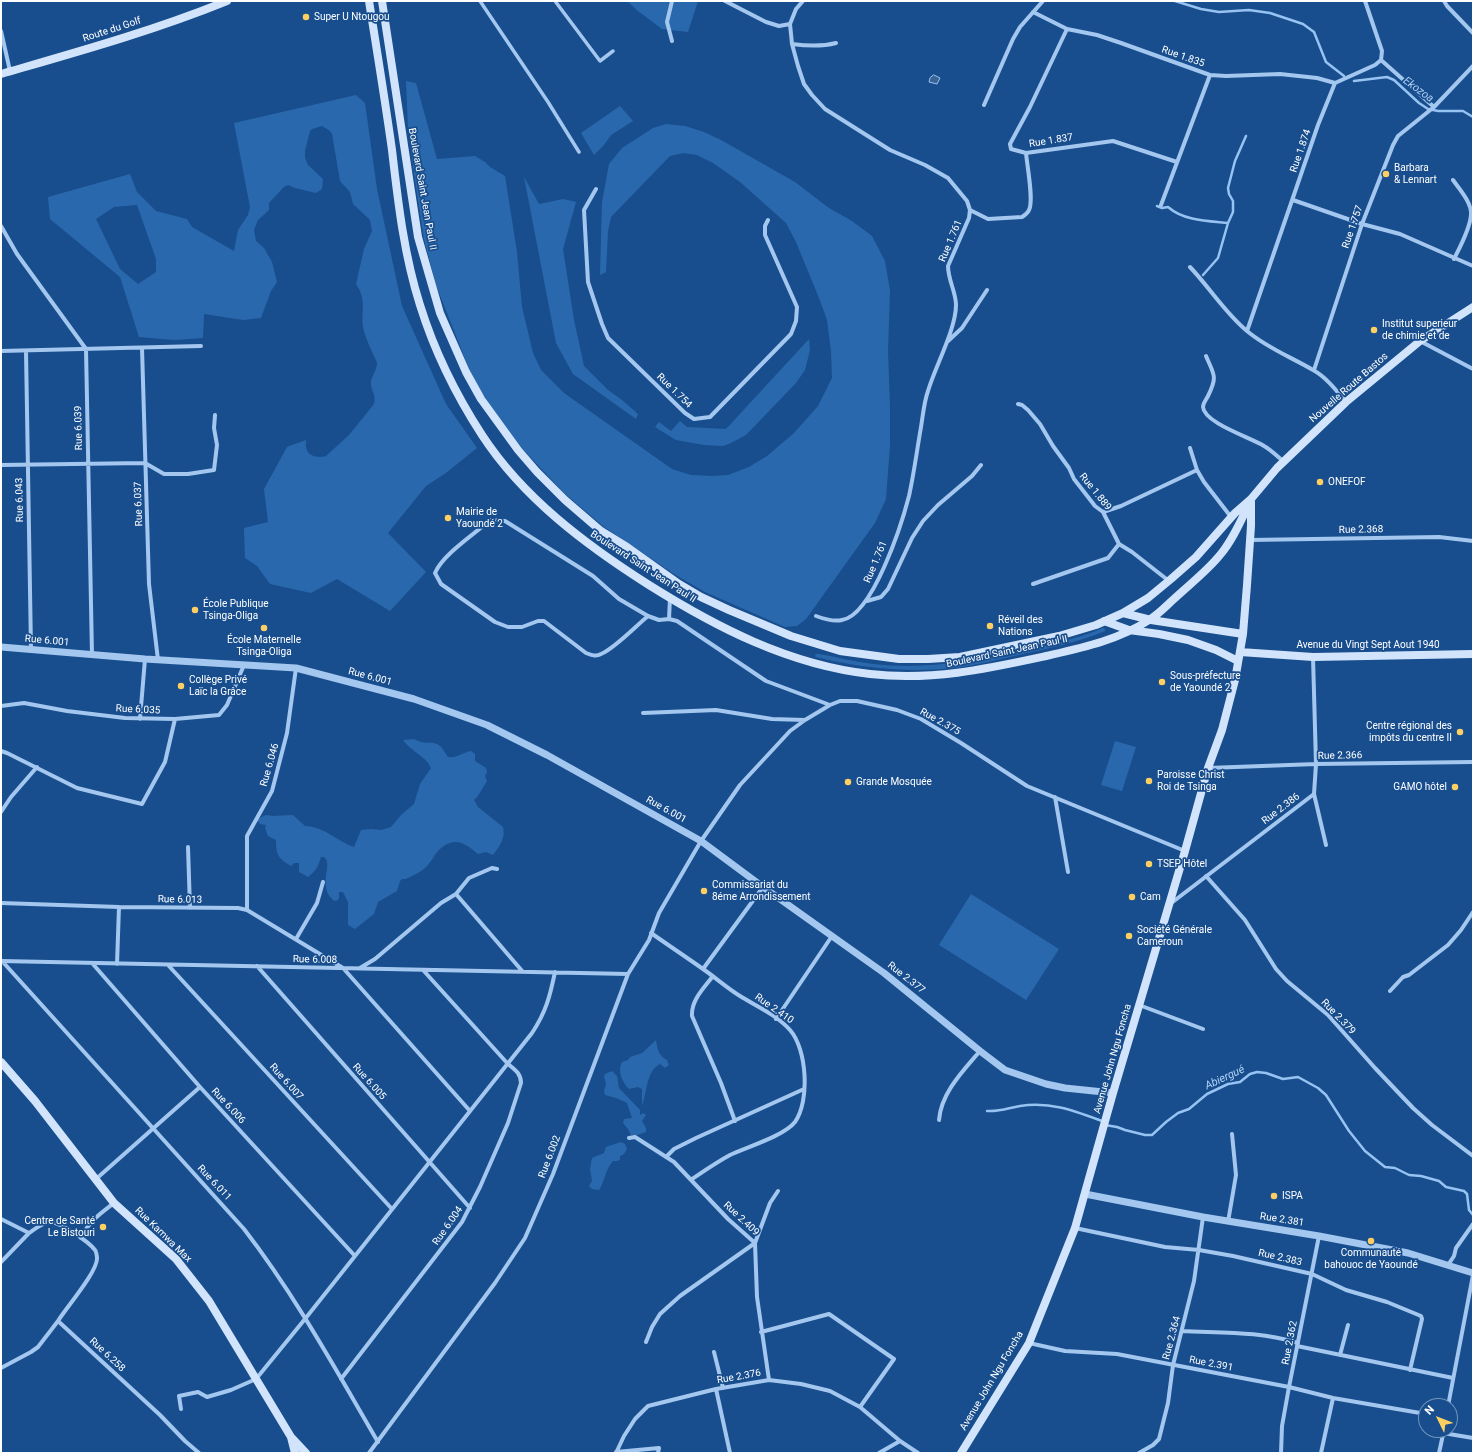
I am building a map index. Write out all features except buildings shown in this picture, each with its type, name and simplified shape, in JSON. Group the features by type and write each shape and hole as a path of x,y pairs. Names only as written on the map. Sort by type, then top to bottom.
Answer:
{"main road":[{"name":"Route du Golf","path":"1,74 126,37 204,11 227,1"},
{"name":"Boulevard Saint Jean Paul II","path":"369,1 408,258 420,305 436,347 454,386 482,435 503,464 541,504 578,537 630,573 712,622 741,636 786,654 835,668 872,674 913,676 945,675 982,670 1061,652 1111,638 1151,620 1220,555 1239,524 1251,499"},
{"name":"Boulevard Saint Jean Paul II","path":"382,1 418,237 429,278 443,319 466,372 481,399 518,450 537,472 565,500 601,531 679,584 729,610 791,636 840,651 899,659 960,657 1058,636 1096,624 1122,613 1148,598 1169,582 1196,557 1251,499"},
{"name":"Nouvelle Route Bastos","path":"1251,499 1283,461 1346,402 1420,341 1473,307"},
{"name":"Avenue John Ngu Foncha","path":"961,1453 1029,1343 1075,1228 1208,768 1224,723 1235,680 1243,634 1250,540 1251,499"},
{"path":"1122,613 1151,620 1243,634"},
{"path":"1104,621 1129,630 1188,640 1216,650 1238,661"},
{"name":"Avenue du Vingt Sept Aout 1940","path":"1240,652 1313,657 1473,654"},
{"name":"Rue Kamwa Max","path":"1,1062 35,1101 114,1203 176,1259 209,1300 300,1452"}],"street":[{"path":"480,1 548,102 579,152"},
{"path":"555,1 600,61 613,51"},
{"path":"672,1 667,22 672,41"},
{"path":"725,1 766,22 780,26 790,24 796,9 803,1"},
{"path":"984,105 1013,39 1020,27 1042,1"},
{"path":"1335,83 1375,65 1381,60 1382,51 1365,1"},
{"path":"1444,1 1473,33"},
{"name":"Rue 1.835","path":"1034,12 1067,29 1097,35 1210,75 1226,76 1280,74 1317,78 1335,83"},
{"name":"Rue 1.761","path":"790,24 792,44 804,84 825,109 890,150 925,165 948,178 967,201 970,210 969,218 948,266 948,274 956,304 953,322 928,391 909,496 896,537 877,583 866,601 854,613 844,620 825,620 816,616"},
{"name":"Rue 1.837","path":"1067,29 1030,107 1010,144 1011,149 1026,153 1112,141 1177,162"},
{"path":"1,31 10,72"},
{"path":"792,44 813,46 836,43"},
{"path":"1381,60 1434,107"},
{"name":"Rue 1.757","path":"1314,370 1362,224 1393,145 1398,136 1434,107 1473,66"},
{"path":"1162,206 1210,75"},
{"name":"Rue 1.874","path":"1247,331 1318,125 1335,83"},
{"path":"970,210 988,219 994,220 1022,217 1026,215 1030,210 1032,201 1026,153"},
{"path":"1453,180 1466,198 1471,214 1470,224 1454,259"},
{"name":"Rue 1.754","path":"596,189 584,210 588,282 602,324 608,338 685,413 694,419 710,417 791,334 796,322 797,307 765,235 765,226 768,220"},
{"path":"1293,200 1362,224 1400,234 1454,259 1473,266"},
{"path":"1,226 17,254 86,349"},
{"path":"1190,267 1228,312 1247,331 1285,356 1314,370 1333,387 1346,402"},
{"path":"946,343 962,328 987,290"},
{"path":"1420,341 1473,369"},
{"path":"1,351 201,346"},
{"name":"Rue 6.037","path":"142,348 149,584 158,660"},
{"name":"Rue 6.039","path":"86,349 92,655"},
{"name":"Rue 6.043","path":"26,351 31,649"},
{"path":"1206,356 1214,373 1215,382 1203,405 1203,411 1227,430 1242,435 1265,446 1283,461"},
{"name":"Rue 1.889","path":"1018,404 1022,405 1028,410 1040,424 1052,446 1069,468 1074,479 1095,506 1103,512 1118,544"},
{"path":"1,465 145,463 164,474 188,474 214,470 217,445 214,428 215,416"},
{"path":"1190,448 1197,470 1212,493 1232,518"},
{"path":"866,601 881,597 888,589 899,569 912,538 923,521 938,505 953,494 972,476 981,465"},
{"path":"1103,512 1121,506 1197,470"},
{"path":"648,616 609,650 600,655 592,656 544,621 538,621 522,627 508,627 495,622 441,584 436,573 438,567 447,556 490,520 505,521 593,576 619,599 648,616 659,620 669,619 677,621 766,681 830,704"},
{"name":"Rue 2.368","path":"1250,540 1439,537 1473,541"},
{"path":"1033,584 1108,558 1118,544 1132,552 1169,582"},
{"path":"669,619 670,598"},
{"name":"Rue 6.001","path":"1,647 158,660 296,668 414,699 487,725 547,755 701,841"},
{"name":"Rue 2.386","path":"1168,906 1314,794 1316,764 1313,657"},
{"path":"140,719 145,659"},
{"name":"Rue 6.035","path":"1,706 24,703 67,711 140,719 175,719 219,715 227,705 244,665"},
{"name":"Rue 6.046","path":"247,910 247,836 272,791 287,733 296,668"},
{"name":"Rue 2.375","path":"701,841 740,785 790,731 830,704 840,701 857,701 897,710 921,719 1027,786 1185,851"},
{"path":"643,713 716,710 772,719 805,720"},
{"path":"1,751 7,752 77,788 142,804 165,762 175,719"},
{"name":"Rue 2.366","path":"1208,768 1316,764 1473,762"},
{"path":"1,812 11,797 37,767"},
{"path":"1314,794 1326,845"},
{"path":"1055,797 1068,872"},
{"name":"Rue 2.377","path":"701,841 899,984 1005,1070 1046,1084 1065,1088 1113,1093"},
{"name":"Rue 6.002","path":"369,1453 496,1283 525,1238 553,1174 628,974 649,940 659,913 701,841"},
{"path":"188,847 190,908"},
{"path":"360,968 375,959 441,903 456,894 469,878 492,868 497,869"},
{"name":"Rue 2.379","path":"1206,876 1245,920 1276,969 1287,981 1328,1015 1375,1068 1432,1125 1473,1156"},
{"path":"296,939 317,902 324,882"},
{"path":"704,969 763,887"},
{"path":"456,894 523,972"},
{"name":"Rue 6.013","path":"1,903 119,907 238,908 247,910 343,968"},
{"path":"117,964 119,907"},
{"path":"1390,991 1403,977 1409,975 1448,945 1461,930 1473,912"},
{"name":"Rue 2.410","path":"651,933 790,1030 797,1040 804,1063 804,1089 800,1109 794,1123 778,1135 730,1155 692,1179"},
{"path":"776,1019 832,936"},
{"name":"Rue 6.008","path":"2,961 628,974"},
{"name":"Rue 6.011","path":"2,961 244,1229 260,1250 305,1319 378,1442"},
{"name":"Rue 6.006","path":"92,963 200,1087 355,1256"},
{"name":"Rue 6.007","path":"168,965 392,1209"},
{"name":"Rue 6.005","path":"257,966 470,1208"},
{"path":"343,968 470,1111"},
{"name":"Rue 6.004","path":"341,1379 462,1222 470,1208 508,1123 521,1083 521,1077 518,1072 508,1064 423,970"},
{"path":"182,1409 179,1396 198,1392 207,1397 231,1390 256,1378 305,1319 508,1064 542,1019 549,999 555,972"},
{"path":"713,976 694,1001 692,1016 721,1083 735,1121"},
{"path":"1139,1005 1203,1029"},
{"path":"939,1120 940,1109 951,1087 980,1051"},
{"path":"96,1179 200,1087"},
{"path":"666,1156 674,1149 690,1141 804,1089"},
{"path":"1228,1222 1236,1175 1232,1134"},
{"name":"Rue 2.409","path":"629,1138 635,1137 674,1162 692,1179 718,1209 756,1243 756,1297 769,1380"},
{"path":"646,1342 652,1327 665,1309 680,1296 756,1243 770,1203 778,1191"},
{"name":"Rue 2.381","path":"1085,1194 1228,1222 1319,1236 1408,1253 1473,1274"},
{"path":"81,1238 85,1228 114,1203"},
{"name":"Rue 2.364","path":"1139,1453 1159,1440 1168,1403 1173,1365 1194,1281 1202,1217"},
{"path":"1,1219 29,1233"},
{"path":"1,1262 29,1233 41,1224 50,1222 60,1225 81,1238 96,1250 98,1259 94,1270 38,1347 1,1368"},
{"path":"1448,1265 1454,1256 1456,1248 1473,1224"},
{"name":"Rue 2.383","path":"1075,1228 1165,1248 1199,1250 1312,1274 1346,1290 1387,1302 1422,1317 1410,1370"},
{"name":"Rue 2.362","path":"1281,1453 1282,1426 1319,1236"},
{"path":"1450,1398 1473,1274"},
{"path":"761,1332 829,1314 894,1359 860,1407"},
{"name":"Rue 6.258","path":"58,1321 199,1453"},
{"path":"1340,1355 1348,1325"},
{"path":"1182,1331 1244,1333 1288,1340 1340,1355 1454,1378"},
{"name":"Rue 2.391","path":"1029,1343 1065,1351 1117,1354 1289,1387 1333,1398 1418,1413"},
{"path":"714,1352 723,1388"},
{"name":"Rue 2.376","path":"616,1453 624,1436 635,1419 648,1406 716,1389 769,1380 801,1384 830,1391 860,1407 900,1441 918,1453"},
{"path":"716,1389 730,1453"},
{"path":"1321,1453 1333,1398"},
{"path":"1458,1434 1473,1438"},
{"path":"1439,1453 1442,1438"},
{"path":"879,1453 900,1441"},
{"path":"616,1453 659,1448 658,1453"}],"shaded area":[{"path":"627,1 698,1 688,32 662,29"},
{"path":"934,75 940,78 937,84 929,82 930,78"},
{"path":"406,81 416,83 437,159 475,156 505,176 517,252 522,307 533,353 541,370 564,393 672,469 691,475 728,475 749,467 767,456 794,433 818,406 832,378 831,351 827,320 796,242 786,223 740,182 713,163 697,155 683,153 670,156 611,217 608,231 606,272 600,275 602,202 609,164 622,148 653,128 666,124 685,126 704,132 795,182 829,208 852,221 872,236 885,261 890,291 888,350 890,445 886,499 875,523 806,619 797,626 785,627 705,592 674,574 604,527 564,493 518,444 488,403 471,374 436,285 424,239 408,128"},
{"path":"356,95 365,103 377,189 402,306 446,404 477,448 446,473 426,486 388,533 426,572 390,611 337,579 311,593 270,584 257,566 245,558 244,528 268,522 264,489 287,447 306,440 306,448 312,456 326,456 349,435 375,401 371,382 377,363 364,331 363,300 356,284 364,249 372,231 370,220 353,204 350,192 340,181 332,134 330,131 322,126 312,129 310,131 305,151 305,158 308,165 323,179 322,189 316,193 288,185 284,187 269,203 269,210 258,220 254,230 256,241 264,248 272,262 277,282 271,291 261,318 243,320 204,314 203,338 174,340 139,337 120,277 50,219 48,197 130,174 137,192 156,211 187,219 192,227 234,251 238,230 248,215 250,207 234,123","holes":["137,205 156,259 156,272 138,284 120,269 96,219 114,207"]},
{"path":"620,106 633,121 611,135 594,155 581,133"},
{"path":"524,177 539,204 563,199 576,202 563,249 574,320 584,366 608,390 638,414 636,419 573,374 556,343"},
{"path":"809,339 810,350 805,370 796,383 746,435 723,446 704,445 676,440 655,427 659,422 671,431 680,421 687,427 726,429"},
{"path":"1103,628 1105,631 1064,644 989,662 954,668 902,670 867,667 815,656 816,654 819,654 866,663 892,666 948,664 1021,651 1073,639"},
{"path":"414,739 421,742 439,745 448,757 454,757 471,751 475,754 475,761 486,768 487,772 485,776 487,781 474,800 478,807 503,827 503,839 493,855 486,852 478,854 460,842 445,845 438,851 423,870 406,879 402,879 397,891 378,902 374,914 355,929 348,925 348,902 343,892 339,892 338,900 334,901 326,889 327,861 324,857 321,857 319,864 313,873 308,877 299,872 299,863 294,863 291,866 283,861 279,856 277,853 276,840 268,836 265,828 266,825 260,824 258,819 266,815 293,815 305,826 318,828 354,847 361,830 381,830 391,827 401,815 414,804 420,784 431,768 426,760 403,740"},
{"path":"1115,741 1136,747 1122,791 1101,785"},
{"path":"971,894 1059,949 1026,1000 939,945"},
{"path":"656,1040 659,1052 667,1060 669,1065 665,1068 660,1064 655,1067 649,1077 642,1106 642,1089 638,1087 629,1089 624,1083 620,1069 622,1062 628,1060 630,1057 642,1053"},
{"path":"612,1071 617,1076 619,1088 640,1110 640,1115 643,1113 646,1115 642,1121 646,1128 646,1132 631,1135 623,1123 624,1119 632,1118 627,1103 605,1095 604,1091 606,1084 604,1076"},
{"path":"621,1142 625,1144 627,1149 624,1154 620,1156 620,1160 613,1161 610,1164 599,1190 592,1189 589,1186 592,1181 590,1169 592,1158 604,1153 606,1147"}],"waterway":[{"name":"Ekozoa","path":"1175,1 1201,9 1219,12 1249,10 1270,13 1303,24 1314,32 1326,62 1344,76"},
{"name":"Ekozoa","path":"1354,81 1387,77 1394,80 1419,103 1428,109 1438,111 1463,111 1473,117"},
{"path":"1203,275 1218,258 1228,223 1233,212 1233,201 1229,194 1228,188 1235,161 1246,136"},
{"path":"1157,206 1162,208 1168,207 1174,212 1189,218 1228,223"},
{"name":"Abiergué","path":"987,1111 1031,1105 1052,1106 1092,1117 1102,1121 1105,1125 1145,1135 1152,1135 1178,1113 1189,1109 1207,1094 1228,1084 1240,1082 1250,1074 1257,1072 1266,1073 1283,1079 1298,1077 1318,1088 1326,1095 1349,1131 1365,1151 1385,1167 1395,1168 1409,1175 1421,1176 1439,1181 1446,1187 1464,1191 1467,1194 1469,1210 1473,1215"}],"place":[{"name":"Super U Ntougou","path":"306,17"},
{"name":"Barbara & Lennart","path":"1386,174"},
{"name":"Institut superieur de chimie et de","path":"1374,330"},
{"name":"ONEFOF","path":"1320,482"},
{"name":"Mairie de Yaoundé 2","path":"448,518"},
{"name":"École Publique Tsinga-Oliga","path":"195,610"},
{"name":"Réveil des Nations","path":"990,626"},
{"name":"École Maternelle Tsinga-Oliga","path":"264,628"},
{"name":"Sous-préfecture de Yaoundé 2","path":"1162,682"},
{"name":"Collège Privé Laïc la Grâce","path":"181,686"},
{"name":"Centre régional des impôts du centre II","path":"1460,732"},
{"name":"Paroisse Christ Roi de Tsinga","path":"1149,781"},
{"name":"Grande Mosquée","path":"848,782"},
{"name":"GAMO hôtel","path":"1455,787"},
{"name":"TSEP Hôtel","path":"1149,864"},
{"name":"Commissariat du 8éme Arrondissement","path":"704,891"},
{"name":"Cam","path":"1132,897"},
{"name":"Société Générale Cameroun","path":"1129,936"},
{"name":"ISPA","path":"1274,1196"},
{"name":"Centre de Santé Le Bistouri","path":"103,1227"},
{"name":"Communauté bahouoc de Yaoundé","path":"1371,1241"}]}
